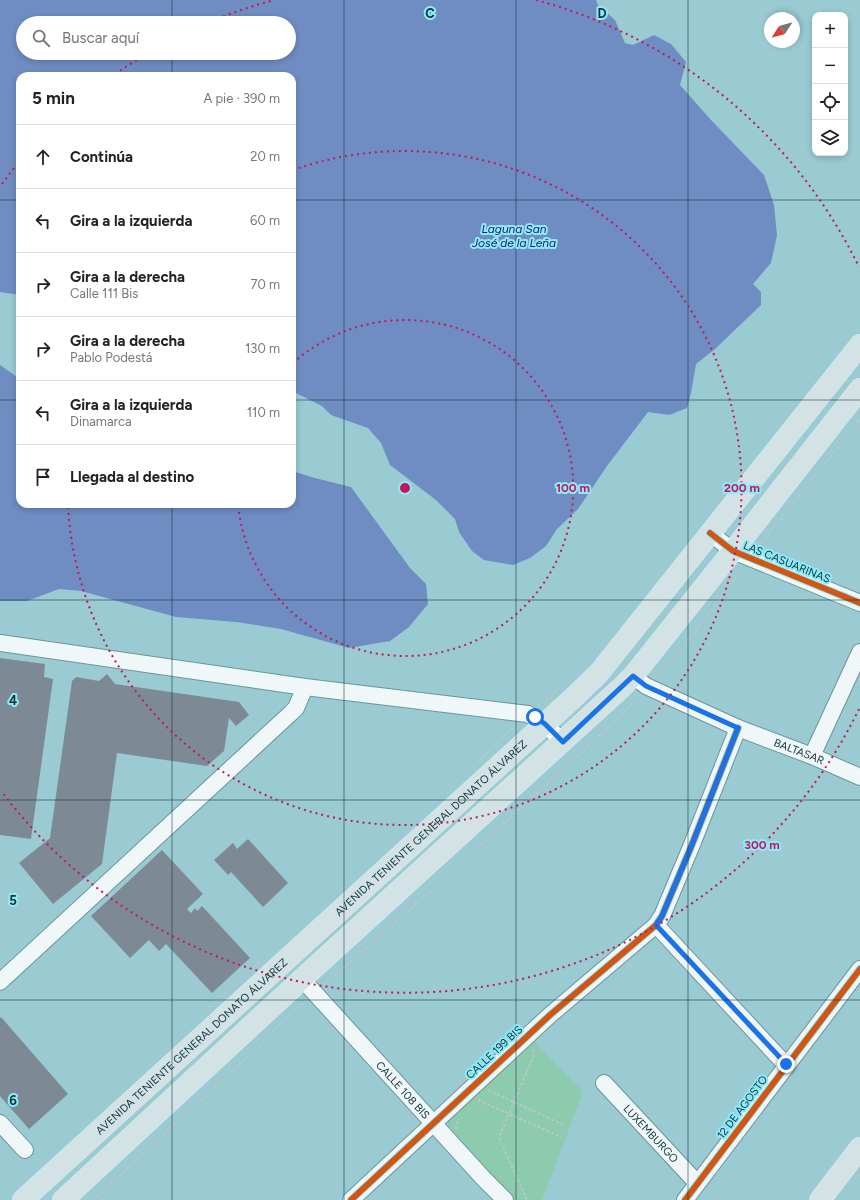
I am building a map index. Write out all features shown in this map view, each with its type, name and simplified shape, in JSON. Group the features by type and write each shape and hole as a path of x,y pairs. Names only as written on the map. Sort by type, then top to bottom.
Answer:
{"main road":[{"name":"AVENIDA TENIENTE GENERAL DONATO ÁLVAREZ","path":"23,1200 590,683 604,668 860,345"},
{"path":"65,1200 302,979 563,742 633,676 860,389"},
{"path":"820,1200 860,1148"}],"street":[{"name":"LAS CASUARINAS","path":"710,533 733,551 860,603"},
{"path":"0,643 305,687 528,714 545,724 563,742"},
{"path":"812,756 860,652"},
{"name":"BALTASAR","path":"633,676 646,686 738,728 812,756 860,777"},
{"path":"0,982 291,713 296,708 305,687"},
{"path":"738,728 691,847 662,916 656,925 786,1064"},
{"name":"CALLE 199 BIS","path":"351,1200 437,1127 550,1015 656,925"},
{"name":"12 DE AGOSTO","path":"685,1200 786,1064 860,968"},
{"name":"CALLE 108 BIS","path":"302,979 505,1200"},
{"name":"LUXEMBURGO","path":"604,1083 697,1183"},
{"path":"0,1123 25,1150"}],"path":[{"path":"202,1014 263,958"},
{"path":"527,1053 533,1048 534,1049 534,1055 500,1135 500,1140 527,1200"},
{"path":"492,1084 487,1090 566,1126"},
{"path":"482,1094 476,1099 561,1137"},
{"path":"437,1127 460,1114"}],"green space":[{"path":"532,1039 583,1092 542,1200 513,1200 449,1131 447,1118"}],"water":[{"name":"Laguna San José de la Leña","path":"0,0 596,0 598,5 615,20 625,43 633,45 654,35 671,44 686,62 680,85 711,120 764,175 774,205 777,235 771,263 753,284 761,292 761,305 715,349 696,364 687,408 669,415 648,412 607,466 578,509 557,529 546,546 530,558 513,565 484,560 472,551 459,532 455,519 436,500 390,465 381,443 368,428 331,415 322,406 296,393 296,72 16,72 16,294 0,292"},
{"path":"0,365 16,376 16,508 296,508 296,472 351,487 410,568 426,584 428,604 409,627 390,641 349,648 281,629 236,622 176,617 81,591 59,589 27,601 0,601"}],"building":[{"path":"0,658 45,664 44,677 53,679 31,839 0,835"},
{"path":"107,674 115,684 239,702 249,715 236,726 229,718 224,751 207,766 117,753 102,864 53,904 19,863 50,838 72,681 76,677 99,681"},
{"path":"248,839 288,883 263,907 231,872 228,875 214,860 233,843 237,849"},
{"path":"162,850 203,894 187,909 191,913 195,908 197,911 202,906 250,958 212,993 166,944 159,951 149,940 130,958 91,916"},
{"path":"1,1017 68,1094 29,1129 0,1096"}],"cycle path":[{"path":"710,533 733,551 860,603"},
{"path":"351,1200 550,1015 656,925 662,916 691,847 738,728"},
{"path":"685,1200 860,969"}],"route":[{"path":"535,717 545,724 563,742 633,676 646,686 738,728 691,847 662,916 656,925 786,1064"}]}
